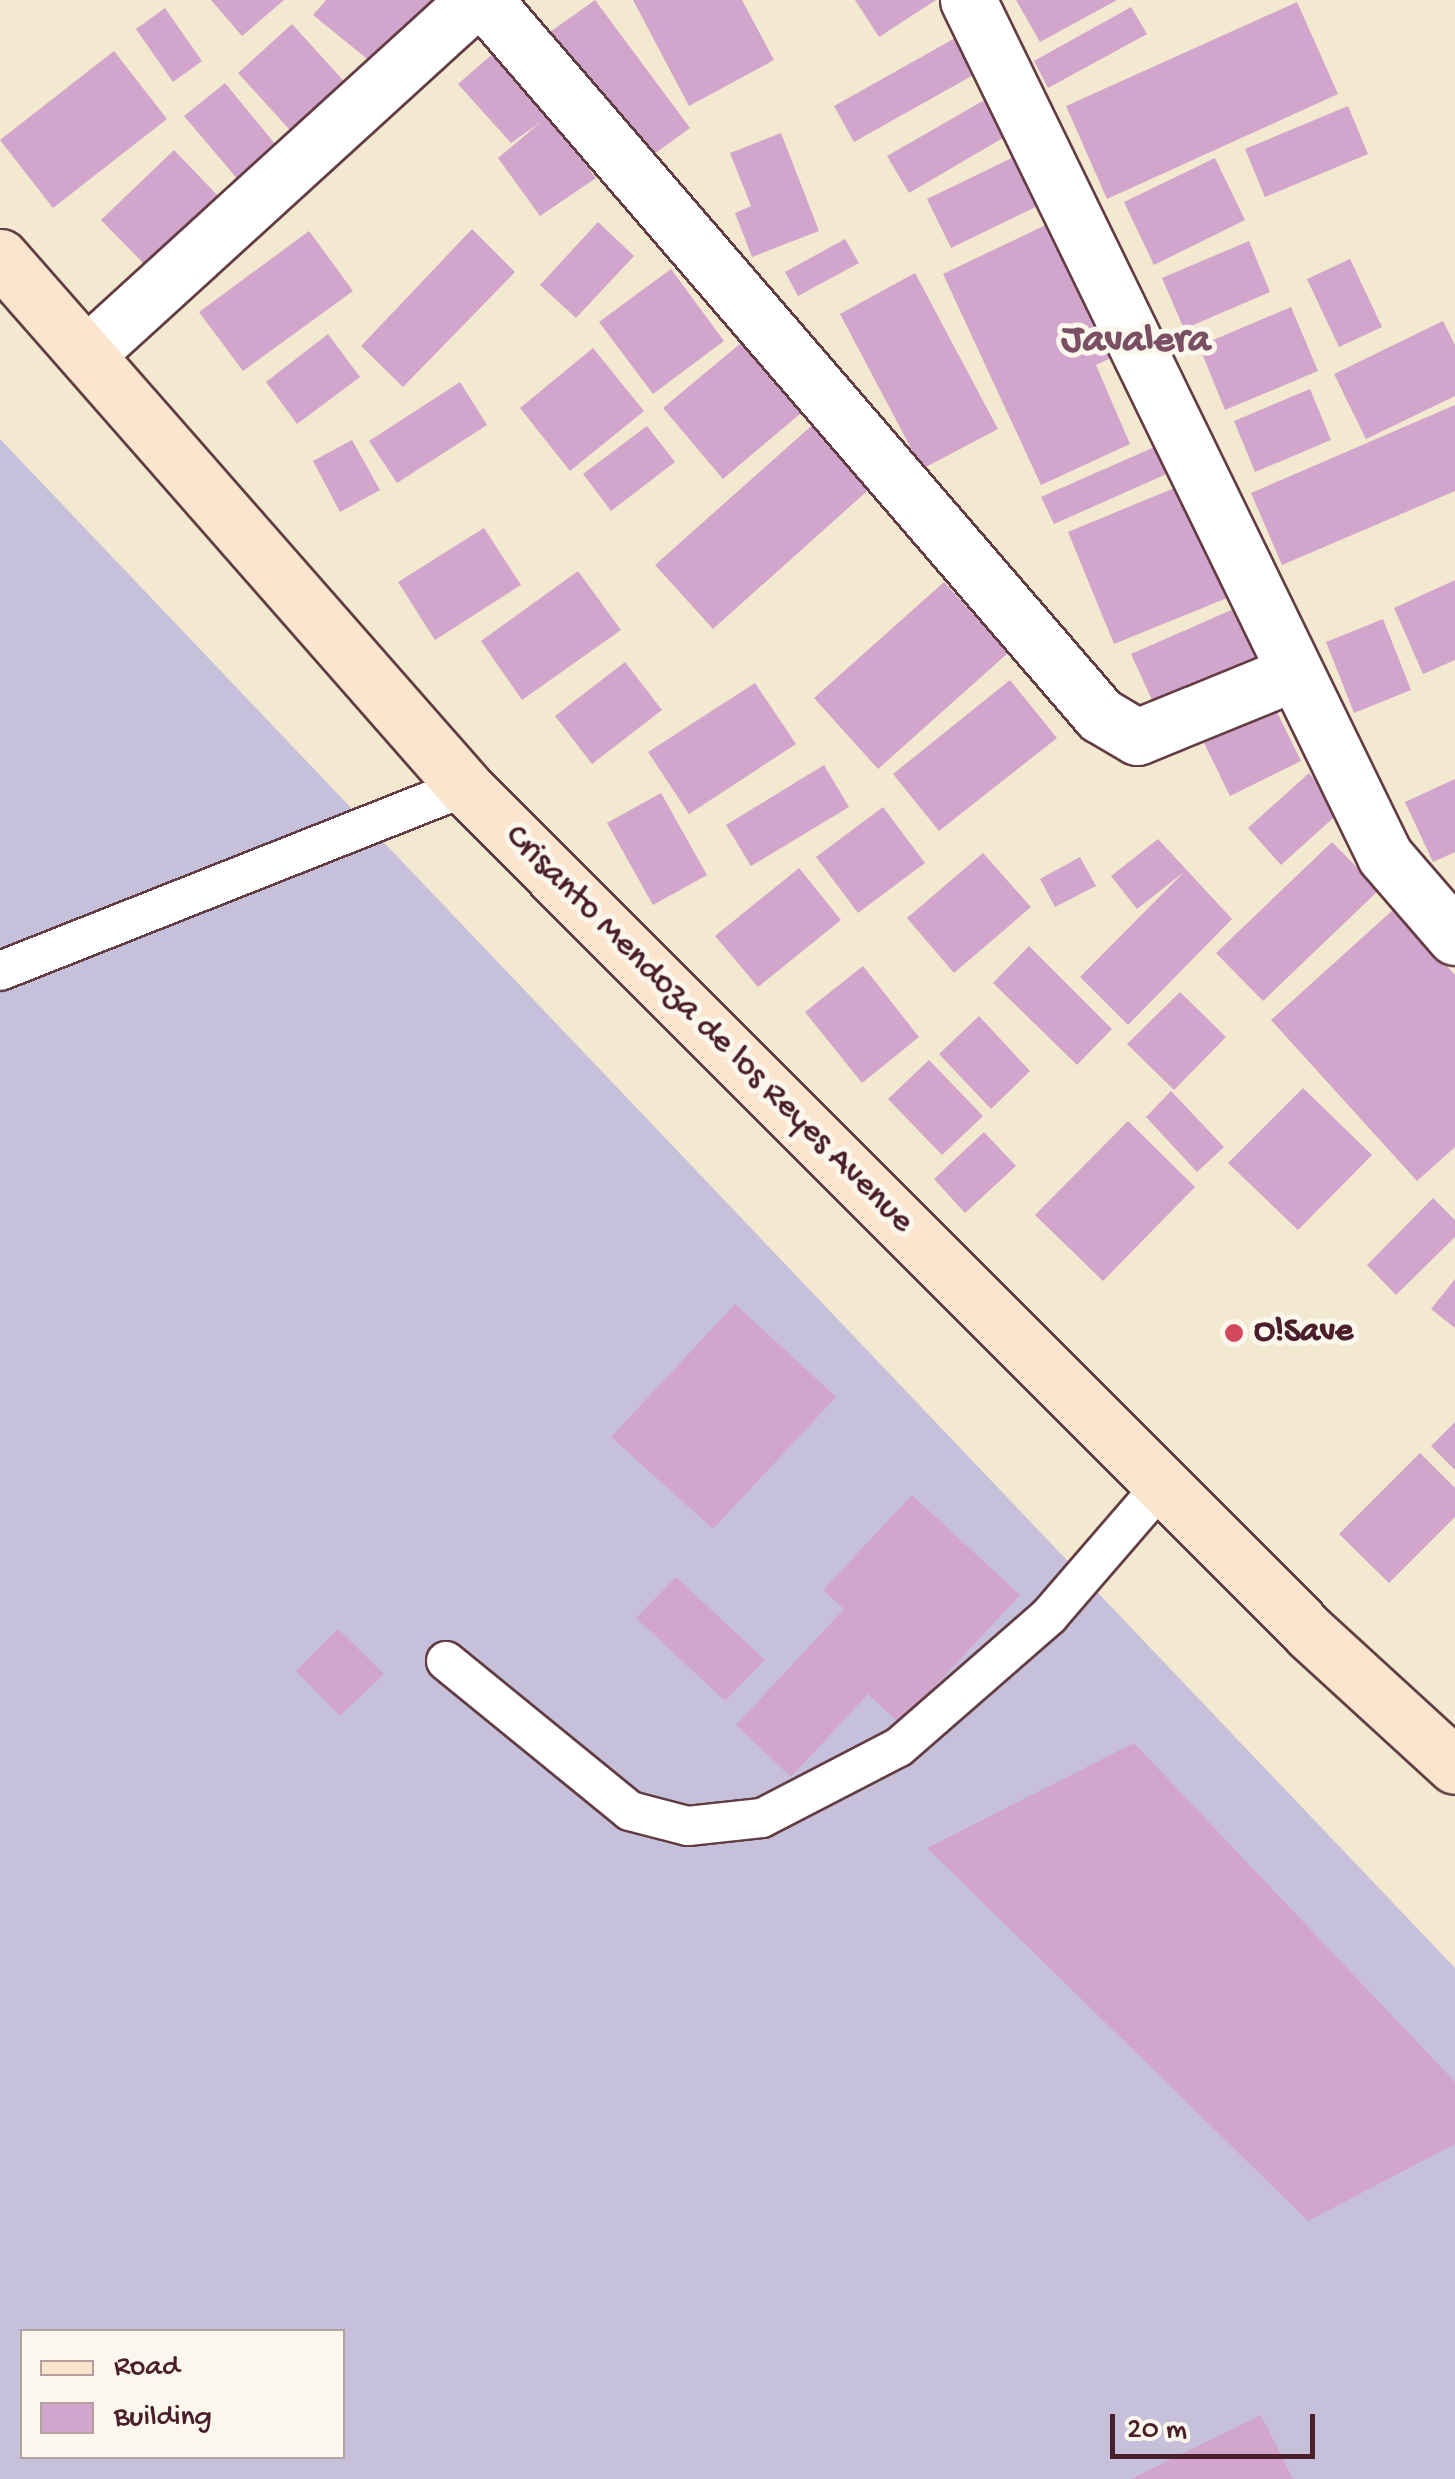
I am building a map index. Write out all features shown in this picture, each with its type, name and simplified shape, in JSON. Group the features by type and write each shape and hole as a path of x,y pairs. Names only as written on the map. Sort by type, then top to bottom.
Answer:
{"main road":[{"name":"Crisanto Mendoza de los Reyes Avenue","path":"0,258 90,352 465,788 1162,1484 1455,1766"}],"street":[{"path":"90,352 475,0"},
{"path":"484,0 1100,715 1138,737 1291,674"},
{"path":"968,0 1291,674 1385,856 1455,937"}],"lane":[{"path":"0,971 465,788"},
{"path":"446,1661 630,1811 688,1826 762,1818 898,1747 1048,1616 1162,1484"}],"shaded area":[{"path":"0,439 1455,1968 1455,2479 0,2479"}],"building":[{"path":"211,0 284,0 242,36"},
{"path":"326,0 437,0 387,75 313,15"},
{"path":"595,0 690,128 639,165 543,37"},
{"path":"633,0 742,0 774,60 689,106"},
{"path":"855,0 936,0 879,37"},
{"path":"1016,0 1117,0 1040,42"},
{"path":"1297,2 1338,94 1107,199 1066,106"},
{"path":"1131,7 1147,34 1048,88 1034,61"},
{"path":"165,8 202,61 173,82 136,29"},
{"path":"292,24 352,90 298,139 238,73"},
{"path":"973,28 993,64 854,142 834,106"},
{"path":"114,51 167,119 53,208 0,140"},
{"path":"496,51 596,178 540,216 498,158 541,122 511,143 458,84"},
{"path":"225,83 280,150 240,182 184,116"},
{"path":"988,98 1008,135 909,193 887,156"},
{"path":"1348,106 1368,154 1265,197 1245,149"},
{"path":"781,133 819,231 752,257 735,213 751,206 730,153"},
{"path":"174,150 221,199 149,269 101,220"},
{"path":"1026,151 1050,200 951,248 927,199"},
{"path":"1215,158 1245,220 1154,265 1124,202"},
{"path":"598,222 634,256 576,318 540,285"},
{"path":"1052,222 1115,356 1096,365 1130,444 1041,485 943,274"},
{"path":"472,229 515,272 403,387 361,346"},
{"path":"309,231 353,291 243,371 199,312"},
{"path":"845,239 859,263 798,296 785,272"},
{"path":"1249,241 1270,292 1184,329 1162,278"},
{"path":"1350,259 1382,327 1339,347 1307,279"},
{"path":"671,269 724,341 653,394 599,322"},
{"path":"915,273 998,429 922,469 840,314"},
{"path":"1291,307 1318,371 1225,410 1199,346"},
{"path":"1443,321 1455,345 1455,396 1366,439 1334,374"},
{"path":"328,334 360,377 297,424 266,382"},
{"path":"747,338 807,408 723,479 663,408"},
{"path":"593,348 644,411 570,471 520,408"},
{"path":"460,382 487,425 397,483 369,441"},
{"path":"1310,389 1331,440 1255,472 1234,421"},
{"path":"1455,405 1455,491 1282,565 1251,493"},
{"path":"818,420 875,484 713,629 655,565"},
{"path":"647,426 675,462 611,511 583,474"},
{"path":"352,440 380,490 340,512 313,461"},
{"path":"1159,445 1171,472 1054,524 1041,497"},
{"path":"1179,486 1227,598 1114,644 1068,532"},
{"path":"484,528 521,585 435,640 398,582"},
{"path":"578,571 621,630 522,700 481,641"},
{"path":"1455,580 1455,660 1423,674 1394,608"},
{"path":"944,582 1008,653 878,769 814,698"},
{"path":"1236,608 1262,665 1157,711 1131,654"},
{"path":"1383,619 1411,690 1354,713 1326,642"},
{"path":"625,662 662,710 592,764 555,716"},
{"path":"1010,680 1057,738 939,831 893,774"},
{"path":"755,683 796,744 689,814 648,752"},
{"path":"1275,708 1301,761 1230,796 1204,743"},
{"path":"824,765 849,807 751,866 726,825"},
{"path":"1309,773 1342,810 1281,865 1248,828"},
{"path":"1455,779 1455,852 1433,862 1405,802"},
{"path":"661,793 707,875 653,905 607,823"},
{"path":"883,807 925,863 858,913 816,857"},
{"path":"1158,839 1232,919 1128,1025 1080,977 1184,872 1137,909 1111,876"},
{"path":"1332,842 1379,890 1263,1001 1216,953"},
{"path":"983,853 1031,907 954,973 907,918"},
{"path":"1080,857 1096,886 1055,907 1040,879"},
{"path":"799,868 841,920 758,987 715,936"},
{"path":"1394,909 1455,975 1455,1147 1417,1181 1271,1020"},
{"path":"1029,946 1112,1029 1077,1065 993,983"},
{"path":"863,966 919,1037 862,1083 805,1012"},
{"path":"1180,992 1226,1037 1174,1090 1127,1044"},
{"path":"979,1016 1030,1071 991,1109 939,1054"},
{"path":"929,1060 983,1116 942,1155 888,1099"},
{"path":"1303,1088 1372,1155 1298,1230 1228,1163"},
{"path":"1171,1091 1224,1147 1197,1172 1146,1117"},
{"path":"1128,1121 1195,1187 1103,1281 1035,1215"},
{"path":"984,1132 1016,1166 965,1213 934,1179"},
{"path":"1433,1198 1455,1220 1455,1237 1396,1295 1367,1265"},
{"path":"1455,1279 1455,1328 1431,1309"},
{"path":"735,1304 836,1397 713,1529 611,1437"},
{"path":"1455,1422 1455,1470 1431,1446"},
{"path":"1420,1453 1455,1488 1455,1517 1389,1583 1339,1534"},
{"path":"912,1495 1020,1595 900,1724 868,1694 791,1777 736,1725 844,1609 823,1590"},
{"path":"676,1577 765,1660 725,1701 636,1618"},
{"path":"338,1629 384,1674 340,1716 296,1671"},
{"path":"1134,1743 1455,2082 1455,2144 1308,2221 927,1848"},
{"path":"1261,2415 1293,2479 1131,2479"}],"place":[{"name":"O!Save","path":"1234,1333"}],"district":[{"name":"Javalera","path":"1136,342"}]}
